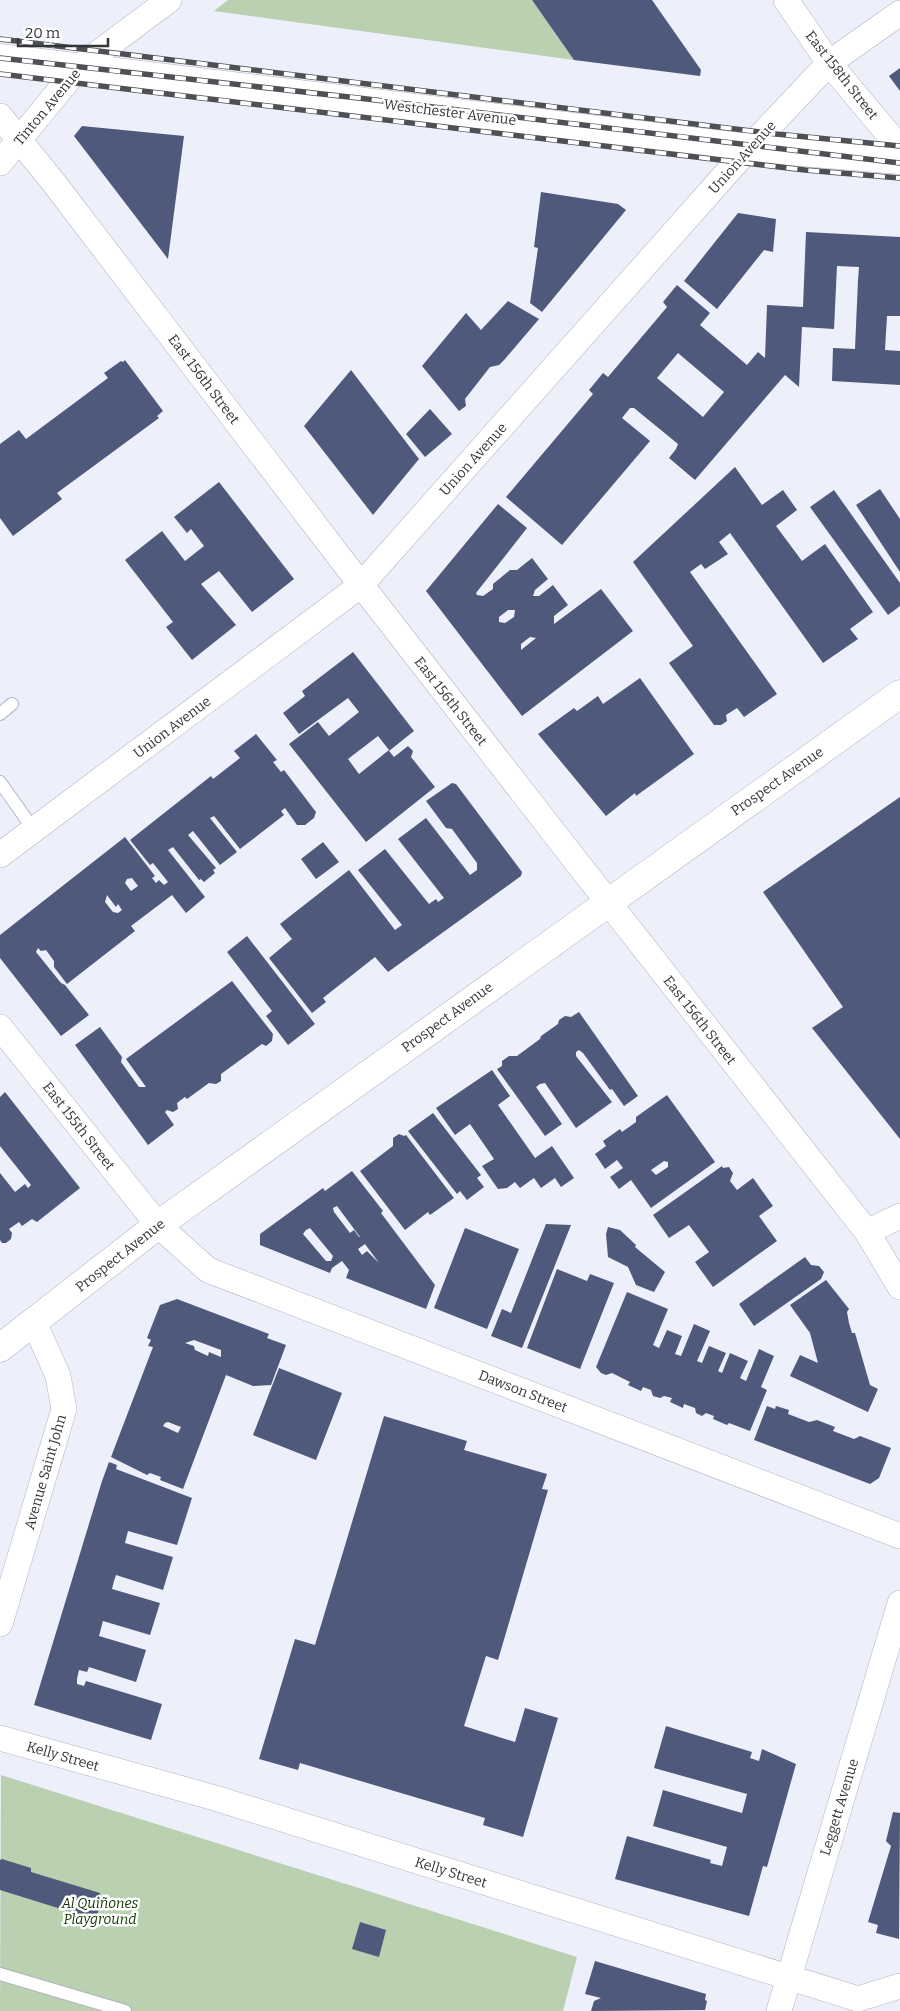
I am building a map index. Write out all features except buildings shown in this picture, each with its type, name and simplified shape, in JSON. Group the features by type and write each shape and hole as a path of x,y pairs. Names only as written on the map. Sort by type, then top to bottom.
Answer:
{"street":[{"name":"Tinton Avenue","path":"0,163 78,68 169,0"},
{"name":"East 158th Street","path":"786,0 829,63 900,148"},
{"name":"Union Avenue","path":"0,856 362,585 750,148 829,63 900,13"},
{"name":"Westchester Avenue","path":"0,58 750,148 900,160"},
{"name":"East 156th Street","path":"0,116 20,139 608,902 868,1232 900,1287"},
{"name":"Prospect Avenue","path":"0,1348 158,1225 900,694"},
{"name":"East 155th Street","path":"0,1027 158,1225"},
{"path":"868,1232 900,1216"},
{"name":"Dawson Street","path":"158,1225 208,1270 900,1536"},
{"name":"Avenue Saint John","path":"0,1624 64,1409 58,1376 34,1322"},
{"name":"Leggett Avenue","path":"779,2011 900,1603"},
{"name":"Kelly Street","path":"0,1738 215,1798 858,1999 900,1986"}],"lane":[{"path":"0,714 12,704"},
{"path":"0,782 34,830"},
{"path":"0,1974 125,2011"}],"green space":[{"path":"228,0 532,0 574,60 214,11"},
{"name":"Al Quiñones Playground","path":"1,1775 577,1957 563,2011 0,2011"}],"railway":[{"path":"0,39 776,134 900,146"},
{"path":"0,58 367,99 900,163"},
{"path":"0,74 805,170 900,178"}]}
